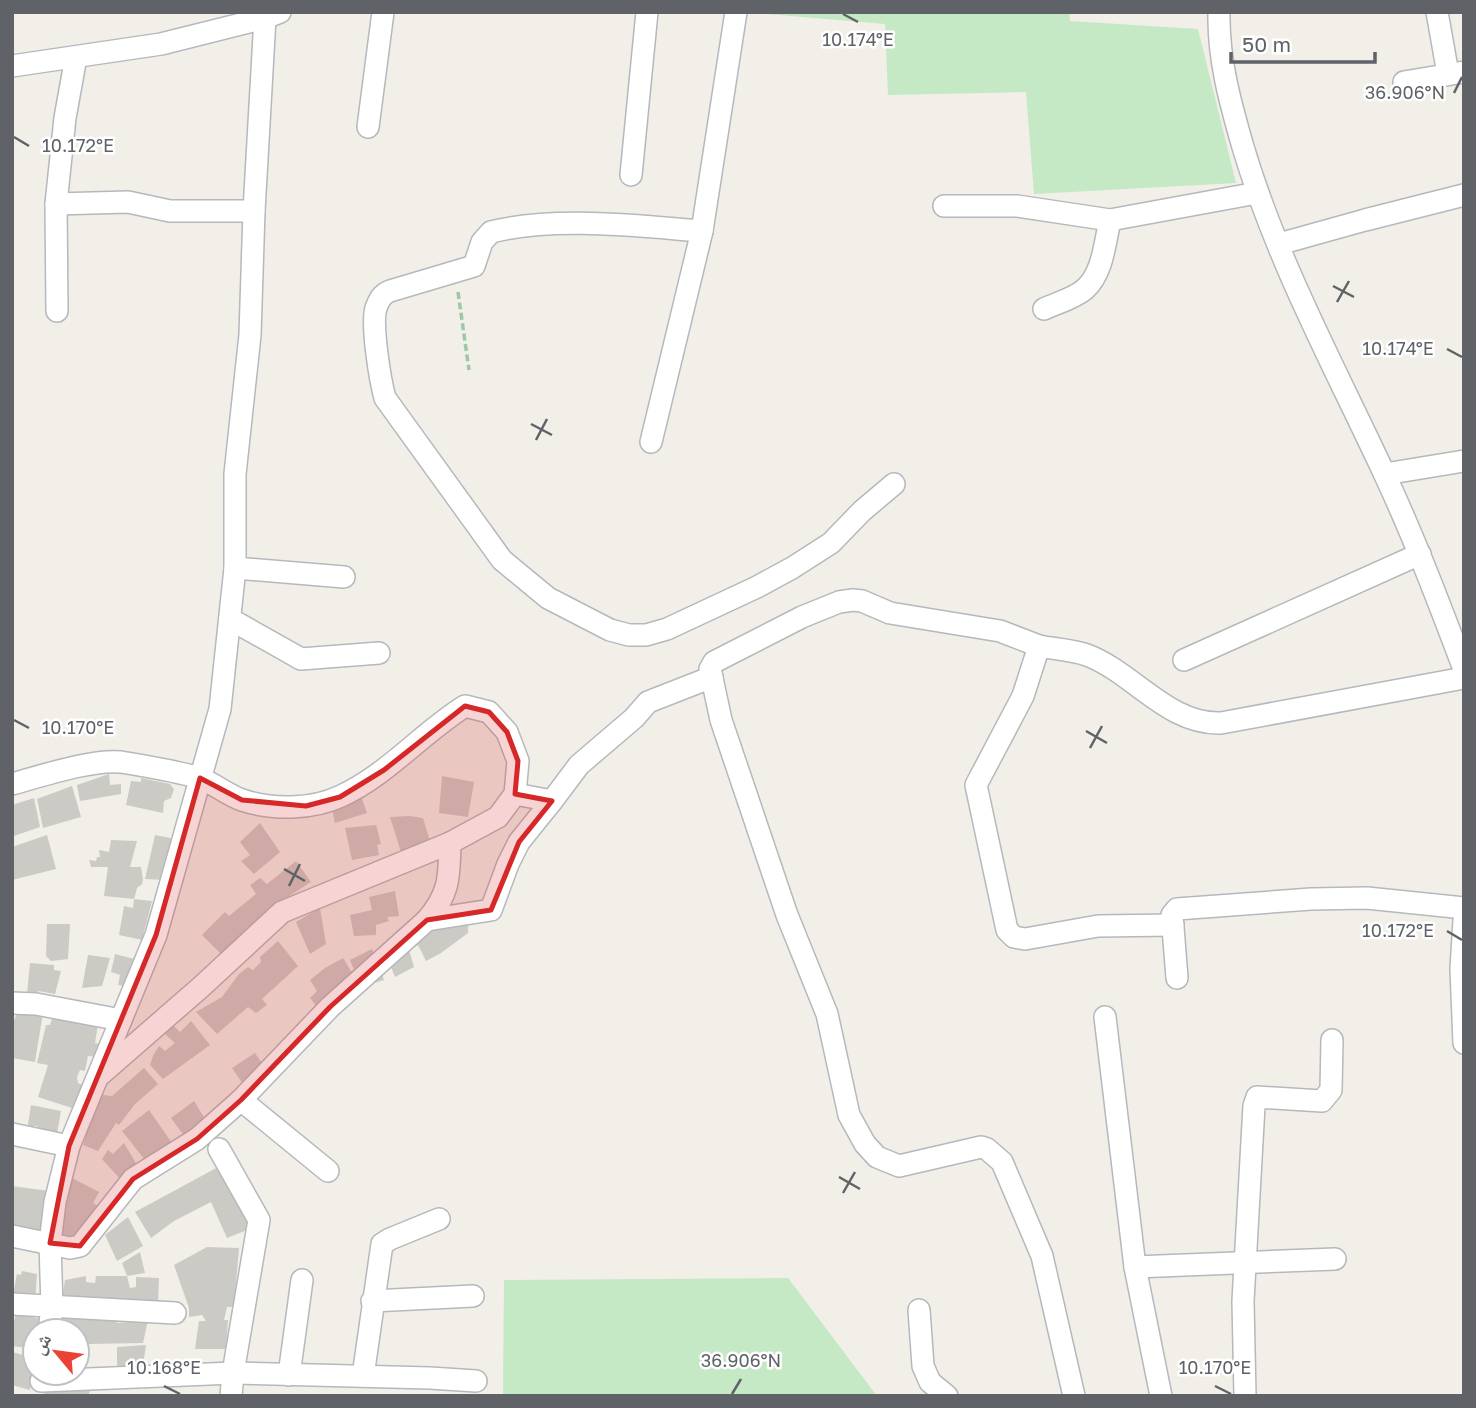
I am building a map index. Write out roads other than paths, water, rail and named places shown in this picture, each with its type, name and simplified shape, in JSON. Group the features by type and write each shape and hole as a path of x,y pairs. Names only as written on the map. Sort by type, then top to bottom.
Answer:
{"street":[{"path":"368,127 383,12"},
{"path":"631,175 648,12"},
{"path":"651,442 702,231 736,12"},
{"path":"1219,12 1218,42 1229,101 1257,193 1322,345 1385,474 1420,554 1464,669"},
{"path":"1404,82 1456,73 1437,12"},
{"path":"12,66 161,44 273,15 254,211 250,335 235,474 235,568 220,709 156,935 69,1146 55,1202 50,1243 51,1317"},
{"path":"57,311 56,204 65,118 76,57"},
{"path":"944,206 1017,206 1110,220 1257,193"},
{"path":"1279,244 1365,219 1464,195"},
{"path":"56,204 128,202 170,211 254,211"},
{"path":"1044,309 1083,291 1091,282 1098,269 1110,220"},
{"path":"702,231 626,225 576,225 498,230 485,236 474,266 390,291 380,298 375,314 380,381 385,398 502,560 548,598 610,630 629,635 646,635 667,629 792,568 831,543 862,511 894,484"},
{"path":"1385,474 1464,461"},
{"path":"1184,660 1420,554"},
{"path":"235,568 344,577"},
{"path":"1074,1396 1042,1256 1002,1162 981,1147 909,1165 890,1164 877,1157 865,1144 849,1115 827,1014 787,915 722,720 710,667 714,662 802,617 839,602 853,600 890,613 1000,631 1039,646 1087,655 1124,676 1165,706 1193,721 1205,724 1464,678"},
{"path":"230,619 301,659 379,653"},
{"path":"1039,646 1023,696 976,785 1007,930 1014,937 1025,939 1098,926 1173,925"},
{"path":"427,920 491,910 519,842 579,765 634,718 648,702 712,677"},
{"path":"12,784 96,763 119,762 200,778 242,800 280,806 306,806 340,797 384,770 441,721 465,706 489,712 507,732 518,761 514,794 498,817 450,843 282,912 97,1077"},
{"path":"514,794 552,801"},
{"path":"12,1236 69,1248 80,1246 133,1180 197,1139 241,1100 330,1007 427,920 440,904 449,881 450,843"},
{"path":"1177,978 1172,915 1177,909 1311,899 1367,898 1464,908"},
{"path":"1464,920 1461,969 1464,1042"},
{"path":"12,1003 36,1004 121,1020"},
{"path":"1105,1017 1135,1267 1161,1396"},
{"path":"1245,1396 1243,1301 1254,1106 1257,1097 1322,1101 1331,1090 1332,1040"},
{"path":"241,1100 328,1171"},
{"path":"12,1134 69,1146"},
{"path":"219,1149 259,1220 231,1396"},
{"path":"363,1376 382,1244 439,1219"},
{"path":"1135,1267 1335,1259"},
{"path":"289,1375 302,1280"},
{"path":"372,1301 473,1296"},
{"path":"12,1304 175,1313"},
{"path":"919,1310 923,1366 930,1382 947,1396"},
{"path":"91,1380 233,1373 289,1375 324,1387 363,1376 429,1387 476,1381"}]}
